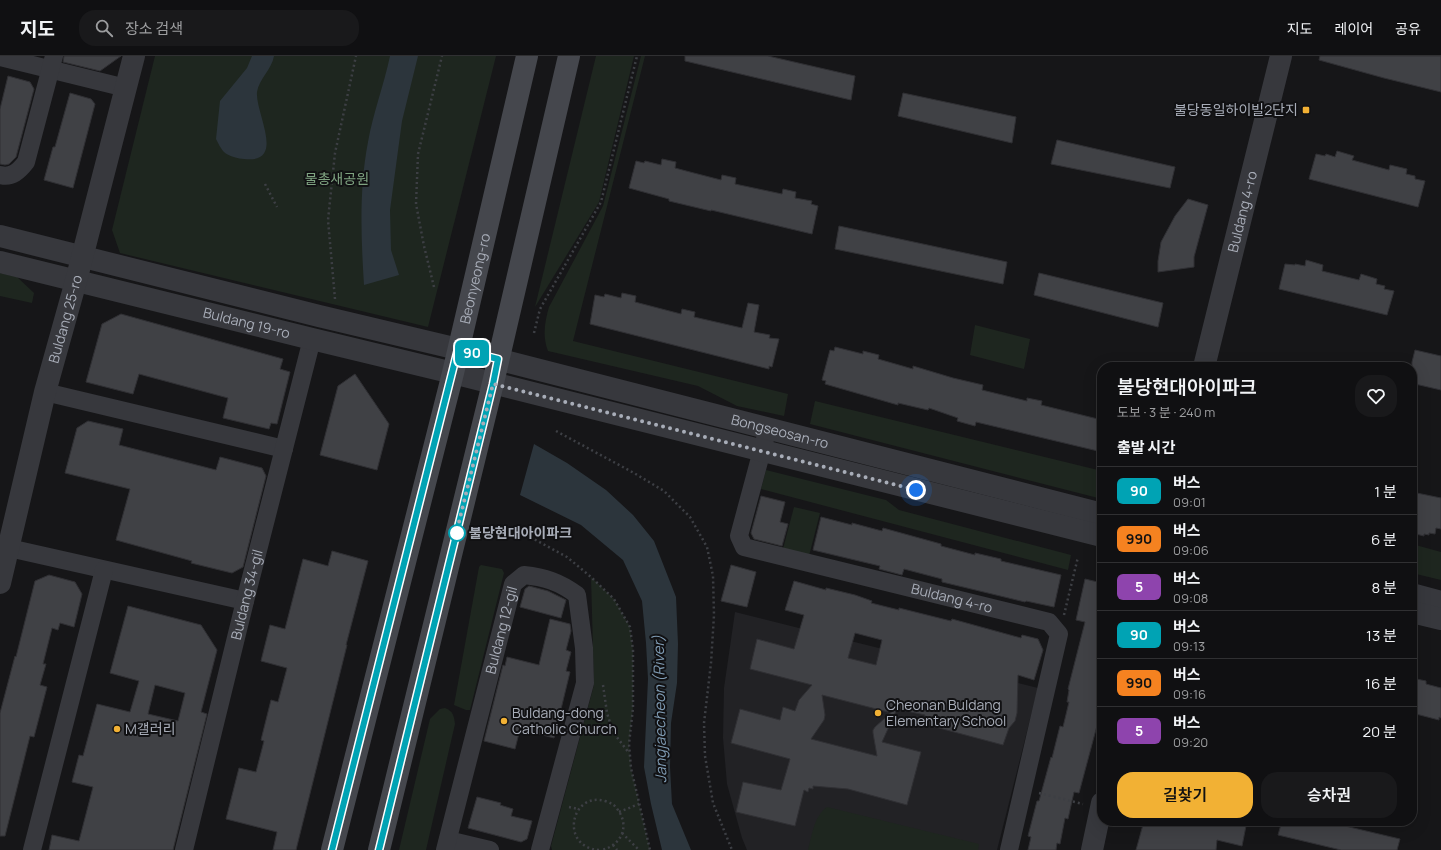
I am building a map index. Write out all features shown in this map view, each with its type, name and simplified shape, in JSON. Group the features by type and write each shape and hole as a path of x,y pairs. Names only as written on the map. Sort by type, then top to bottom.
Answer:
{"main road":[{"name":"Beonyeong-ro","path":"332,850 453,373 527,56"},
{"path":"379,850 493,384 569,56"}],"street":[{"name":"Buldang 25-ro","path":"0,583 45,392 76,281 134,56"},
{"name":"Buldang 4-ro","path":"1205,362 1281,56"},
{"path":"0,57 53,63 126,88"},
{"path":"0,175 6,177 18,172 26,162 53,63"},
{"name":"Buldang 19-ro","path":"0,236 319,316 458,349"},
{"name":"Buldang 19-ro","path":"0,262 493,384"},
{"name":"Buldang 34-gil","path":"184,850 245,601 312,339"},
{"name":"Bongseosan-ro","path":"458,349 1097,513"},
{"name":"Bongseosan-ro","path":"493,384 1097,535"},
{"path":"45,392 284,449"},
{"name":"Buldang 4-ro","path":"768,428 739,536 744,548 1049,622 1060,634"},
{"path":"9,548 245,601"},
{"path":"32,850 104,570"},
{"name":"Buldang 12-gil","path":"490,850 447,845 513,584 524,575 540,577 565,586 577,595 584,648 585,683 540,850"},
{"path":"1417,595 1441,602"},
{"path":"1417,613 1441,619"},
{"path":"1009,850 1060,634"},
{"path":"1092,850 1097,826"}],"path":[{"path":"335,299 328,220 335,153 356,56"},
{"path":"434,288 416,204 418,154 442,56"},
{"path":"534,333 540,310 601,202 637,56"},
{"path":"265,184 277,207"},
{"path":"556,430 664,490 690,517 707,547 713,576 714,615 711,663 704,723 705,756 712,803 732,850"},
{"path":"503,525 532,538 567,557 591,577 614,600 630,627 633,650 633,708 629,744 631,768 650,850"},
{"path":"1060,634 1078,557"},
{"path":"591,577 592,584"},
{"path":"602,679 607,713 613,732 630,754"},
{"path":"1023,788 1097,805"},
{"path":"599,850 585,847 574,834 573,825 574,817 578,809 585,804 601,800 609,802 616,807 623,821 622,833 616,843 609,848 602,850"},
{"path":"619,812 639,804"},
{"path":"564,805 578,809"},
{"path":"622,833 639,850"},
{"path":"613,845 617,850"}],"shaded area":[{"name":"Cheonan Buldang Elementary School","path":"735,612 1038,688 997,850 747,850 742,838 727,784 723,738 724,688"}],"green space":[{"name":"물총새공원","path":"155,56 496,56 428,327 120,253 112,230"},
{"path":"596,56 634,56 599,202 535,307"},
{"path":"641,56 645,56 573,341 788,394 784,416 737,406 698,386 548,351 545,340 545,329 549,307 603,206"},
{"path":"0,273 17,277 34,293 32,303 0,296"},
{"path":"975,325 1030,339 1024,369 970,355"},
{"path":"815,401 1097,470 1097,498 810,424"},
{"path":"766,470 886,500 899,510 1071,555 1068,570 761,489"},
{"path":"794,507 820,513 809,556 783,549"},
{"path":"1417,545 1441,552 1441,580 1417,574"},
{"path":"481,565 502,569 504,573 470,710 466,710 454,705 479,567"},
{"path":"591,577 614,599 630,627 633,650 633,708 629,744 631,768 650,850 552,850 551,846 594,685"},
{"path":"445,708 453,714 455,724 426,850 399,850 430,719 440,709"},
{"path":"827,807 979,844 978,850 808,850 816,821 819,815"}],"water":[{"path":"252,56 274,56 271,65 258,87 257,92 266,135 266,146 264,154 257,158 242,159 226,153 216,139 220,101 247,68"},
{"path":"390,56 418,56 402,121 390,210 391,250 399,275 364,285 362,195 365,159 373,120"},
{"name":"Jangjaecheon (River)","path":"534,444 567,463 606,490 633,515 654,541 676,597 678,644 677,683 671,723 670,767 672,804 691,850 662,850 651,804 644,767 648,679 642,601 623,560 581,525 520,495"}],"building":[{"path":"64,56 121,56 100,71 63,62"},
{"path":"685,56 768,56 855,76 851,100 685,61"},
{"path":"1320,56 1441,56 1441,92 1319,60"},
{"path":"8,76 30,82 34,89 16,157 9,164 5,165 0,164 0,109"},
{"path":"70,93 91,99 95,104 73,188 44,180"},
{"path":"903,93 1016,117 1012,143 898,116"},
{"path":"1057,140 1175,167 1170,188 1051,164"},
{"path":"1337,151 1354,156 1352,160 1389,170 1390,165 1407,169 1406,174 1415,176 1415,179 1425,181 1418,207 1309,179 1316,154 1325,156 1326,154 1335,157"},
{"path":"662,159 676,162 675,168 721,180 722,175 736,178 735,184 782,194 783,189 796,192 795,198 812,201 811,204 818,206 812,234 669,201 669,199 629,188 636,161 644,163 645,161 661,165"},
{"path":"1188,199 1208,205 1194,257 1194,267 1158,272 1161,242 1175,216"},
{"path":"839,226 1007,262 1003,284 835,249"},
{"path":"1306,260 1323,265 1322,271 1359,280 1361,274 1377,279 1376,284 1385,286 1384,289 1394,291 1387,315 1279,289 1285,264 1305,266"},
{"path":"1039,273 1163,303 1158,327 1034,295"},
{"path":"622,293 636,296 635,302 681,314 682,309 695,312 694,317 742,328 748,303 759,305 754,332 770,335 769,338 779,339 772,367 769,366 769,369 590,324 595,295 604,297 605,294 621,298"},
{"path":"121,314 283,359 280,369 290,372 277,424 271,423 269,429 223,418 228,398 139,374 133,394 86,382 102,324"},
{"path":"835,347 863,354 863,351 879,355 878,359 913,369 913,366 983,385 982,390 1027,401 1027,398 1042,401 1041,405 1097,419 1097,451 976,422 975,426 957,421 958,418 929,408 928,410 898,403 898,405 825,384 826,381 822,380 830,350 834,351"},
{"path":"1415,350 1441,356 1441,390 1417,384 1417,362 1412,362"},
{"path":"355,374 389,424 377,470 320,455 338,386"},
{"path":"88,421 123,429 119,445 216,470 220,457 262,468 266,476 243,567 232,573 191,563 192,561 116,540 130,489 65,473 77,428"},
{"path":"1417,493 1441,498 1441,529 1436,528 1435,534 1429,533 1429,535 1424,534 1424,536 1417,534"},
{"path":"761,496 785,502 780,522 788,524 782,546 754,539 751,533"},
{"path":"821,517 882,531 883,528 975,555 975,553 1001,559 1001,561 1061,575 1054,607 1025,602 942,582 942,579 904,569 902,575 879,569 880,566 813,550"},
{"path":"332,551 368,561 296,850 273,850 277,832 226,819 239,768 256,772 264,741 261,740 271,700 278,702 287,668 261,661 270,625 285,629 303,559 328,566"},
{"path":"731,565 756,572 747,607 721,601"},
{"path":"49,575 75,582 82,594 74,627 60,623 58,630 52,628 43,664 46,664 40,685 47,687 34,737 30,736 5,836 0,836 0,713 35,581"},
{"path":"1085,579 1097,582 1097,726 1079,793 1074,792 1068,819 1065,818 1060,844 1057,843 1056,850 1028,850 1031,837 1028,836 1037,801 1039,801 1060,726 1063,727 1069,702 1067,702 1068,689 1085,622 1076,620"},
{"path":"794,581 826,590 826,588 855,595 872,601 871,603 899,610 899,608 951,621 952,619 1021,638 1022,635 1038,639 1043,650 1034,680 1018,675 1017,713 1015,721 1009,728 1003,745 924,724 925,715 897,709 882,742 921,752 907,805 848,789 813,786 813,789 809,788 808,792 804,790 795,826 736,812 743,782 781,790 790,759 731,743 740,709 780,720 783,707 795,711 799,700 812,685 750,669 757,639 794,649 804,615 785,610","holes":["855,633 882,640 876,665 848,658","822,695 888,712 887,707 896,708 873,730 877,756 811,739 824,720 825,715"]},
{"path":"529,586 548,591 566,600 561,618 520,607 525,589"},
{"path":"128,606 201,625 217,650 201,712 207,714 173,850 49,850 52,835 79,841 93,787 72,782 79,755 83,756 97,704 130,712 139,681 110,673","holes":["155,685 185,693 178,721 148,714"]},
{"path":"550,619 570,624 571,631 566,650 571,652 566,671 570,672 554,738 520,729 515,749 484,741 503,665 505,666 507,657 539,665"},
{"path":"1417,679 1426,681 1426,684 1441,688 1441,718 1439,717 1439,720 1417,714"},
{"path":"477,797 501,803 500,805 513,809 511,816 532,821 527,839 521,842 468,828"},
{"path":"1143,826 1246,826 1242,846 1217,840 1216,850 1136,850"},
{"path":"1281,826 1345,826 1400,839 1397,850 1341,850 1278,835"}],"bus line":[{"name":"90","path":"332,850 458,349 498,359 379,850"}],"place":[{"name":"불당동일하이빌2단지","path":"1306,110"},
{"name":"불당현대아이파크","path":"457,533"},
{"name":"Cheonan Buldang Elementary School","path":"878,713"},
{"name":"Buldang-dong Catholic Church","path":"504,721"},
{"name":"M갤러리","path":"117,729"}],"route":[{"path":"457,533 456,534 493,384 916,490"}]}
